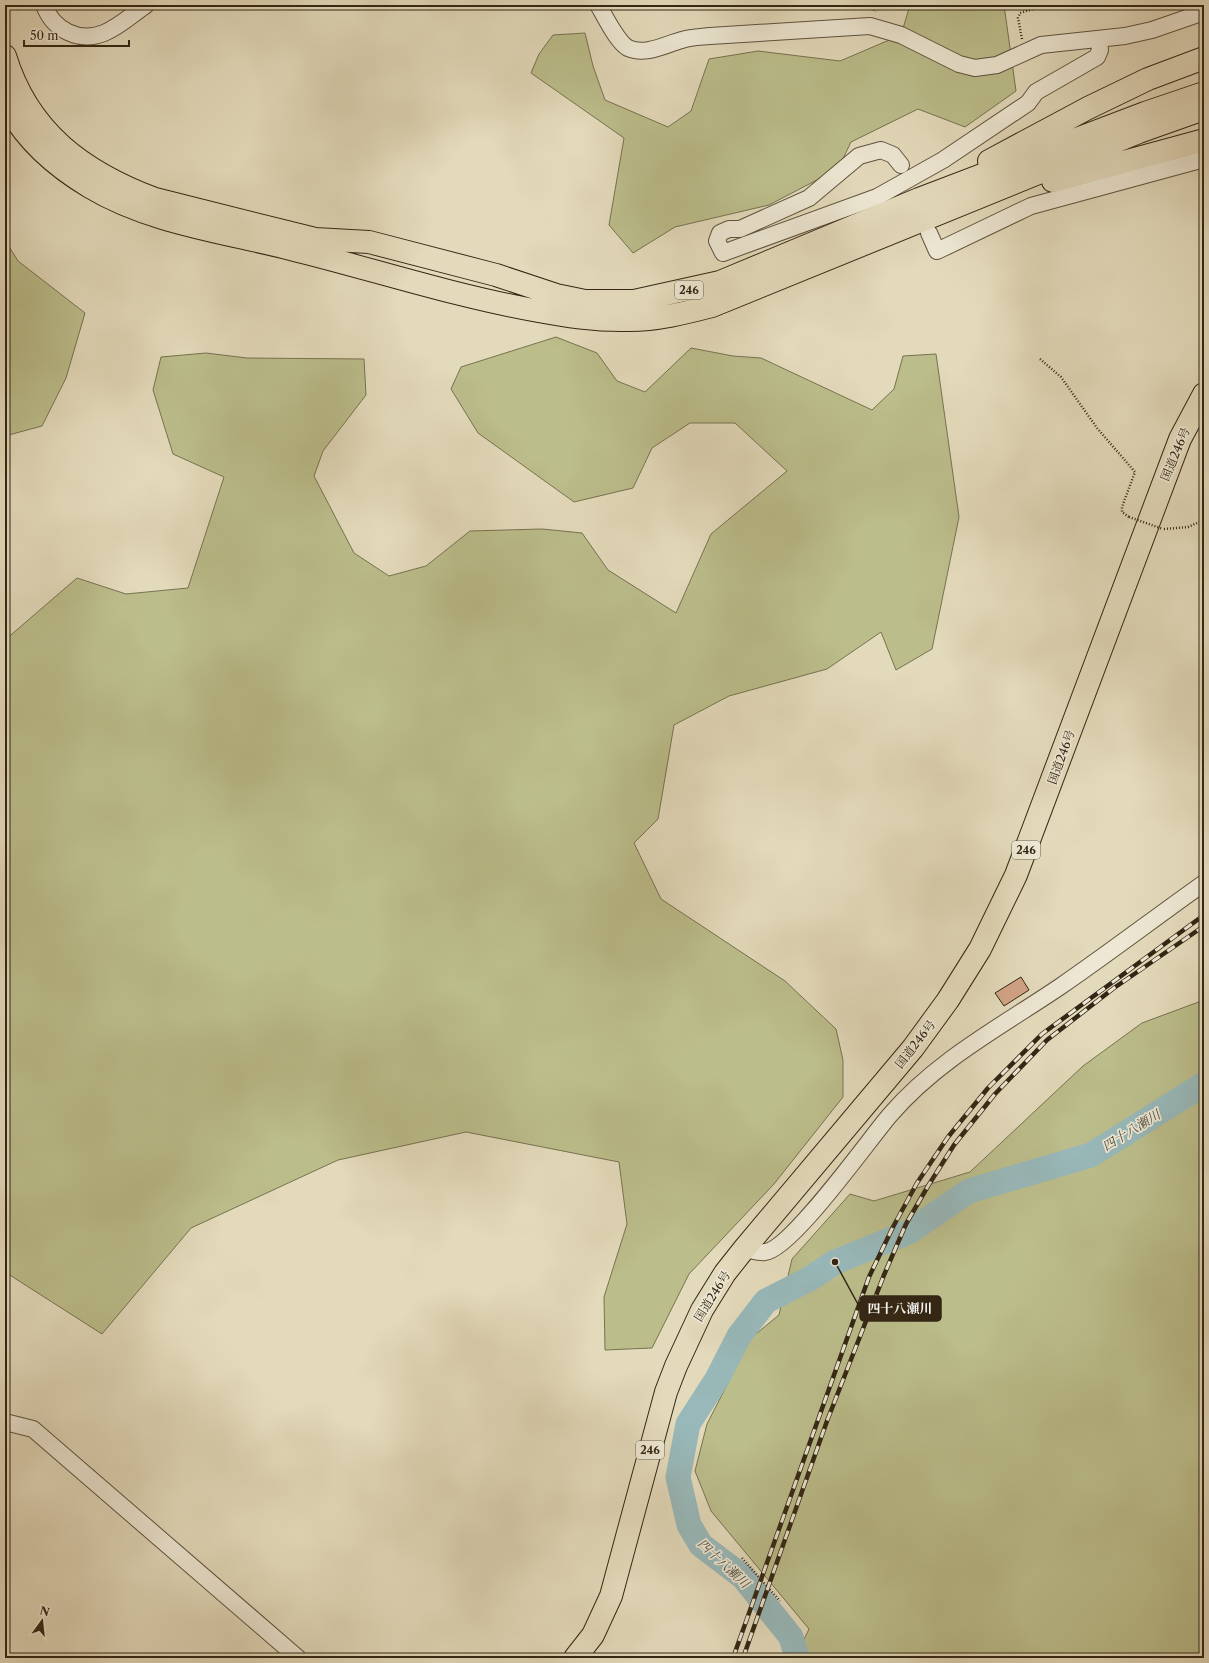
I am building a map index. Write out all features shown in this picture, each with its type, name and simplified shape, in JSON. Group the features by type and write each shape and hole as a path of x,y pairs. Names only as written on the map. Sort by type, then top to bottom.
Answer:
{"highway":[{"name":"246","path":"5,56 19,93 43,128 59,146 79,161 114,183 155,199 315,239 369,242 496,275 556,295 585,301 634,301 720,282 919,199"},
{"path":"919,199 1088,108 1148,79 1204,58"},
{"path":"919,199 1145,113 1204,93"},
{"path":"5,100 17,122 32,141 65,171 90,188 141,210 167,219 293,249 491,303 595,320 631,320 654,318 689,312 712,306 930,225 1078,173 1204,140"},
{"path":"930,225 1139,132 1204,110"},
{"name":"国道246号","path":"575,1658 593,1635 612,1596 664,1400 676,1366 702,1310 725,1274 744,1249 913,1048 948,1000 980,949 1016,875 1180,439 1204,394"}],"street":[{"path":"44,5 48,15 62,29 76,35 87,36 106,32 146,5"},
{"path":"598,5 617,36 627,47 639,51 656,49 684,39 710,36 870,26 902,34 959,64 975,68 997,65 1041,45 1099,40 1152,30 1204,12"},
{"path":"901,166 893,155 882,150 859,156 809,198 740,229 729,229 720,233 717,241 723,253 877,197 943,160 1028,103 1036,92 1097,57 1100,50 1099,40"},
{"path":"930,225 937,251 1031,206 1204,159"},
{"path":"744,1249 766,1252 778,1247 823,1201 890,1114 926,1078 960,1053 1062,985 1204,884"},
{"path":"5,1422 33,1429 298,1658"}],"path":[{"path":"1025,51 1018,18 1020,13 1046,5"},
{"path":"1040,359 1061,377 1097,428 1134,472 1122,507 1122,512 1128,517 1163,529 1188,527 1204,520"},
{"path":"742,1558 780,1601"}],"green space":[{"path":"910,5 1004,5 1016,91 965,127 918,109 851,142 838,169 769,205 675,227 633,253 609,225 624,138 531,73 539,54 553,35 585,33 593,66 605,100 668,127 691,111 709,59 758,51 840,61 901,35"},
{"path":"5,240 18,261 85,313 66,378 42,426 5,436"},
{"path":"556,337 597,353 617,381 645,392 691,348 733,356 761,358 872,410 894,389 903,356 936,354 959,517 932,649 896,670 881,632 827,669 729,696 674,725 658,819 634,843 661,899 785,981 836,1029 843,1060 843,1097 774,1184 689,1274 652,1348 605,1350 604,1297 627,1224 619,1162 466,1132 338,1160 191,1228 102,1334 5,1272 5,640 77,578 126,594 188,588 224,477 173,454 153,390 161,357 206,353 247,358 364,359 366,395 323,451 314,476 354,553 389,576 426,566 470,531 542,529 582,533 608,570 676,613 711,534 787,471 735,423 690,423 652,448 633,488 574,502 478,433 451,389 461,367"},
{"path":"1204,1000 1204,1658 795,1658 809,1629 711,1511 695,1471 707,1424 751,1338 779,1315 792,1259 850,1194 874,1201 970,1172 1083,1066 1142,1023"}],"building":[{"path":"1021,977 1029,990 1004,1006 995,993"}],"waterway":[{"name":"四十八瀬川","path":"797,1658 791,1637 743,1577 701,1545 689,1525 678,1477 688,1424 717,1379 739,1336 766,1301 811,1278 835,1262 909,1232 969,1191 1091,1155 1204,1084"}],"railway":[{"path":"733,1658 869,1277 893,1227 917,1183 948,1137 988,1088 1042,1034 1204,915"},
{"path":"743,1658 827,1421 884,1275 906,1224 928,1186 954,1145 995,1094 1047,1040 1114,988 1204,926"}],"place":[{"name":"四十八瀬川","path":"835,1262"}]}
